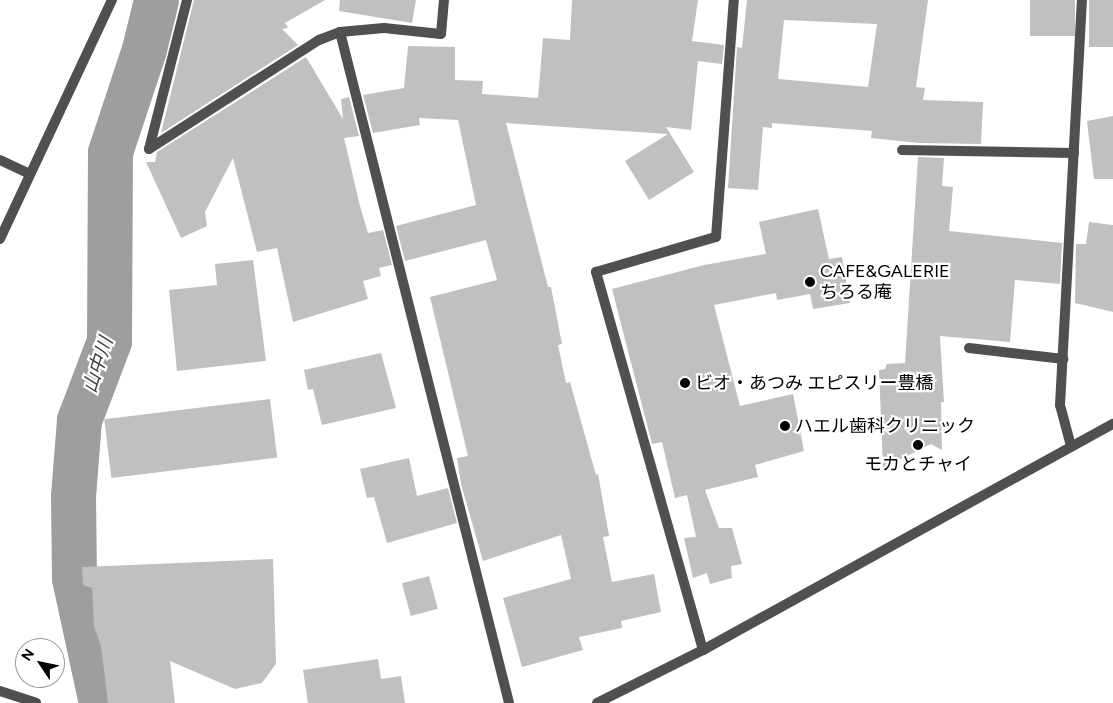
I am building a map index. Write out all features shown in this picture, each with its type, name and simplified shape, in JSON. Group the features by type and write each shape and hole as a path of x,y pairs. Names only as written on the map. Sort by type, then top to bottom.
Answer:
{"street":[{"path":"0,239 112,0"},
{"path":"186,0 150,148 319,40 340,32 384,28 441,34 444,0"},
{"path":"703,650 596,272 716,237 734,0"},
{"path":"1071,446 1060,405 1082,0"},
{"path":"340,32 509,703"},
{"path":"902,150 1074,153"},
{"path":"0,160 30,174"},
{"path":"968,348 1063,359"},
{"path":"597,703 703,650 1113,424"},
{"path":"0,691 36,703"}],"building":[{"path":"194,0 325,0 285,23 288,28 282,29 298,45 161,133"},
{"path":"340,0 416,0 412,23 339,11"},
{"path":"572,0 698,0 692,41 724,45 722,64 698,61 691,130 666,127 694,172 649,200 625,161 668,134 506,123 548,287 551,287 562,344 558,345 566,383 570,382 596,475 598,474 609,536 603,537 612,582 654,574 661,612 621,621 622,628 579,637 583,650 522,667 503,598 571,579 561,535 483,561 461,484 457,458 468,456 430,297 497,280 486,240 405,261 396,226 476,205 458,120 419,118 420,125 373,133 363,95 404,88 408,46 455,47 455,80 483,81 482,94 538,98 543,38 570,40"},
{"path":"747,0 928,0 916,87 925,88 923,100 983,102 981,144 919,143 871,138 872,131 772,123 772,128 763,127 758,190 728,188 737,47 742,48","holes":["784,20 877,24 868,87 778,79"]},
{"path":"1030,0 1075,0 1075,36 1030,36"},
{"path":"1089,0 1113,0 1113,47 1089,47"},
{"path":"306,57 343,119 341,99 349,97 359,136 344,138 360,206 368,233 383,230 392,265 379,268 381,276 363,281 368,299 293,322 277,248 257,252 233,158 205,212 207,226 181,238 146,162 155,162 157,152"},
{"path":"1113,116 1113,179 1094,179 1087,121"},
{"path":"918,157 944,158 942,186 953,187 949,231 1062,243 1060,284 1015,280 1010,342 940,336 944,402 941,402 942,450 931,444 883,468 879,370 885,369 887,364 905,363"},
{"path":"818,209 829,259 842,257 850,303 813,309 810,294 777,300 776,293 714,305 740,406 793,394 804,451 755,465 758,477 705,490 719,528 732,528 742,564 731,566 732,578 710,584 707,573 693,578 684,538 696,537 687,495 675,498 662,442 652,444 612,289 704,265 766,254 759,222"},
{"path":"1089,222 1113,225 1113,312 1075,303 1076,244 1086,244"},
{"path":"253,260 266,361 177,371 169,290 217,285 215,264"},
{"path":"381,353 396,408 322,425 313,389 308,390 304,370"},
{"path":"270,399 277,458 111,478 104,419"},
{"path":"409,458 417,496 448,488 457,523 387,543 374,497 367,498 360,469"},
{"path":"273,559 276,664 262,683 235,689 170,661 175,703 108,703 101,646 94,626 92,588 83,585 82,567"},
{"path":"429,576 438,609 411,616 402,583"},
{"path":"378,659 381,679 401,676 405,703 308,703 303,670"}],"waterway":[{"name":"山中川","path":"101,703 74,578 73,496 79,420 109,341 110,152 144,49 156,0"}],"place":[{"name":"CAFE&GALERIE ちろる庵","path":"810,282"},
{"name":"ビオ・あつみ エピスリー豊橋","path":"685,383"},
{"name":"ハエル歯科クリニック","path":"785,426"},
{"name":"モカとチャイ","path":"918,445"}]}
